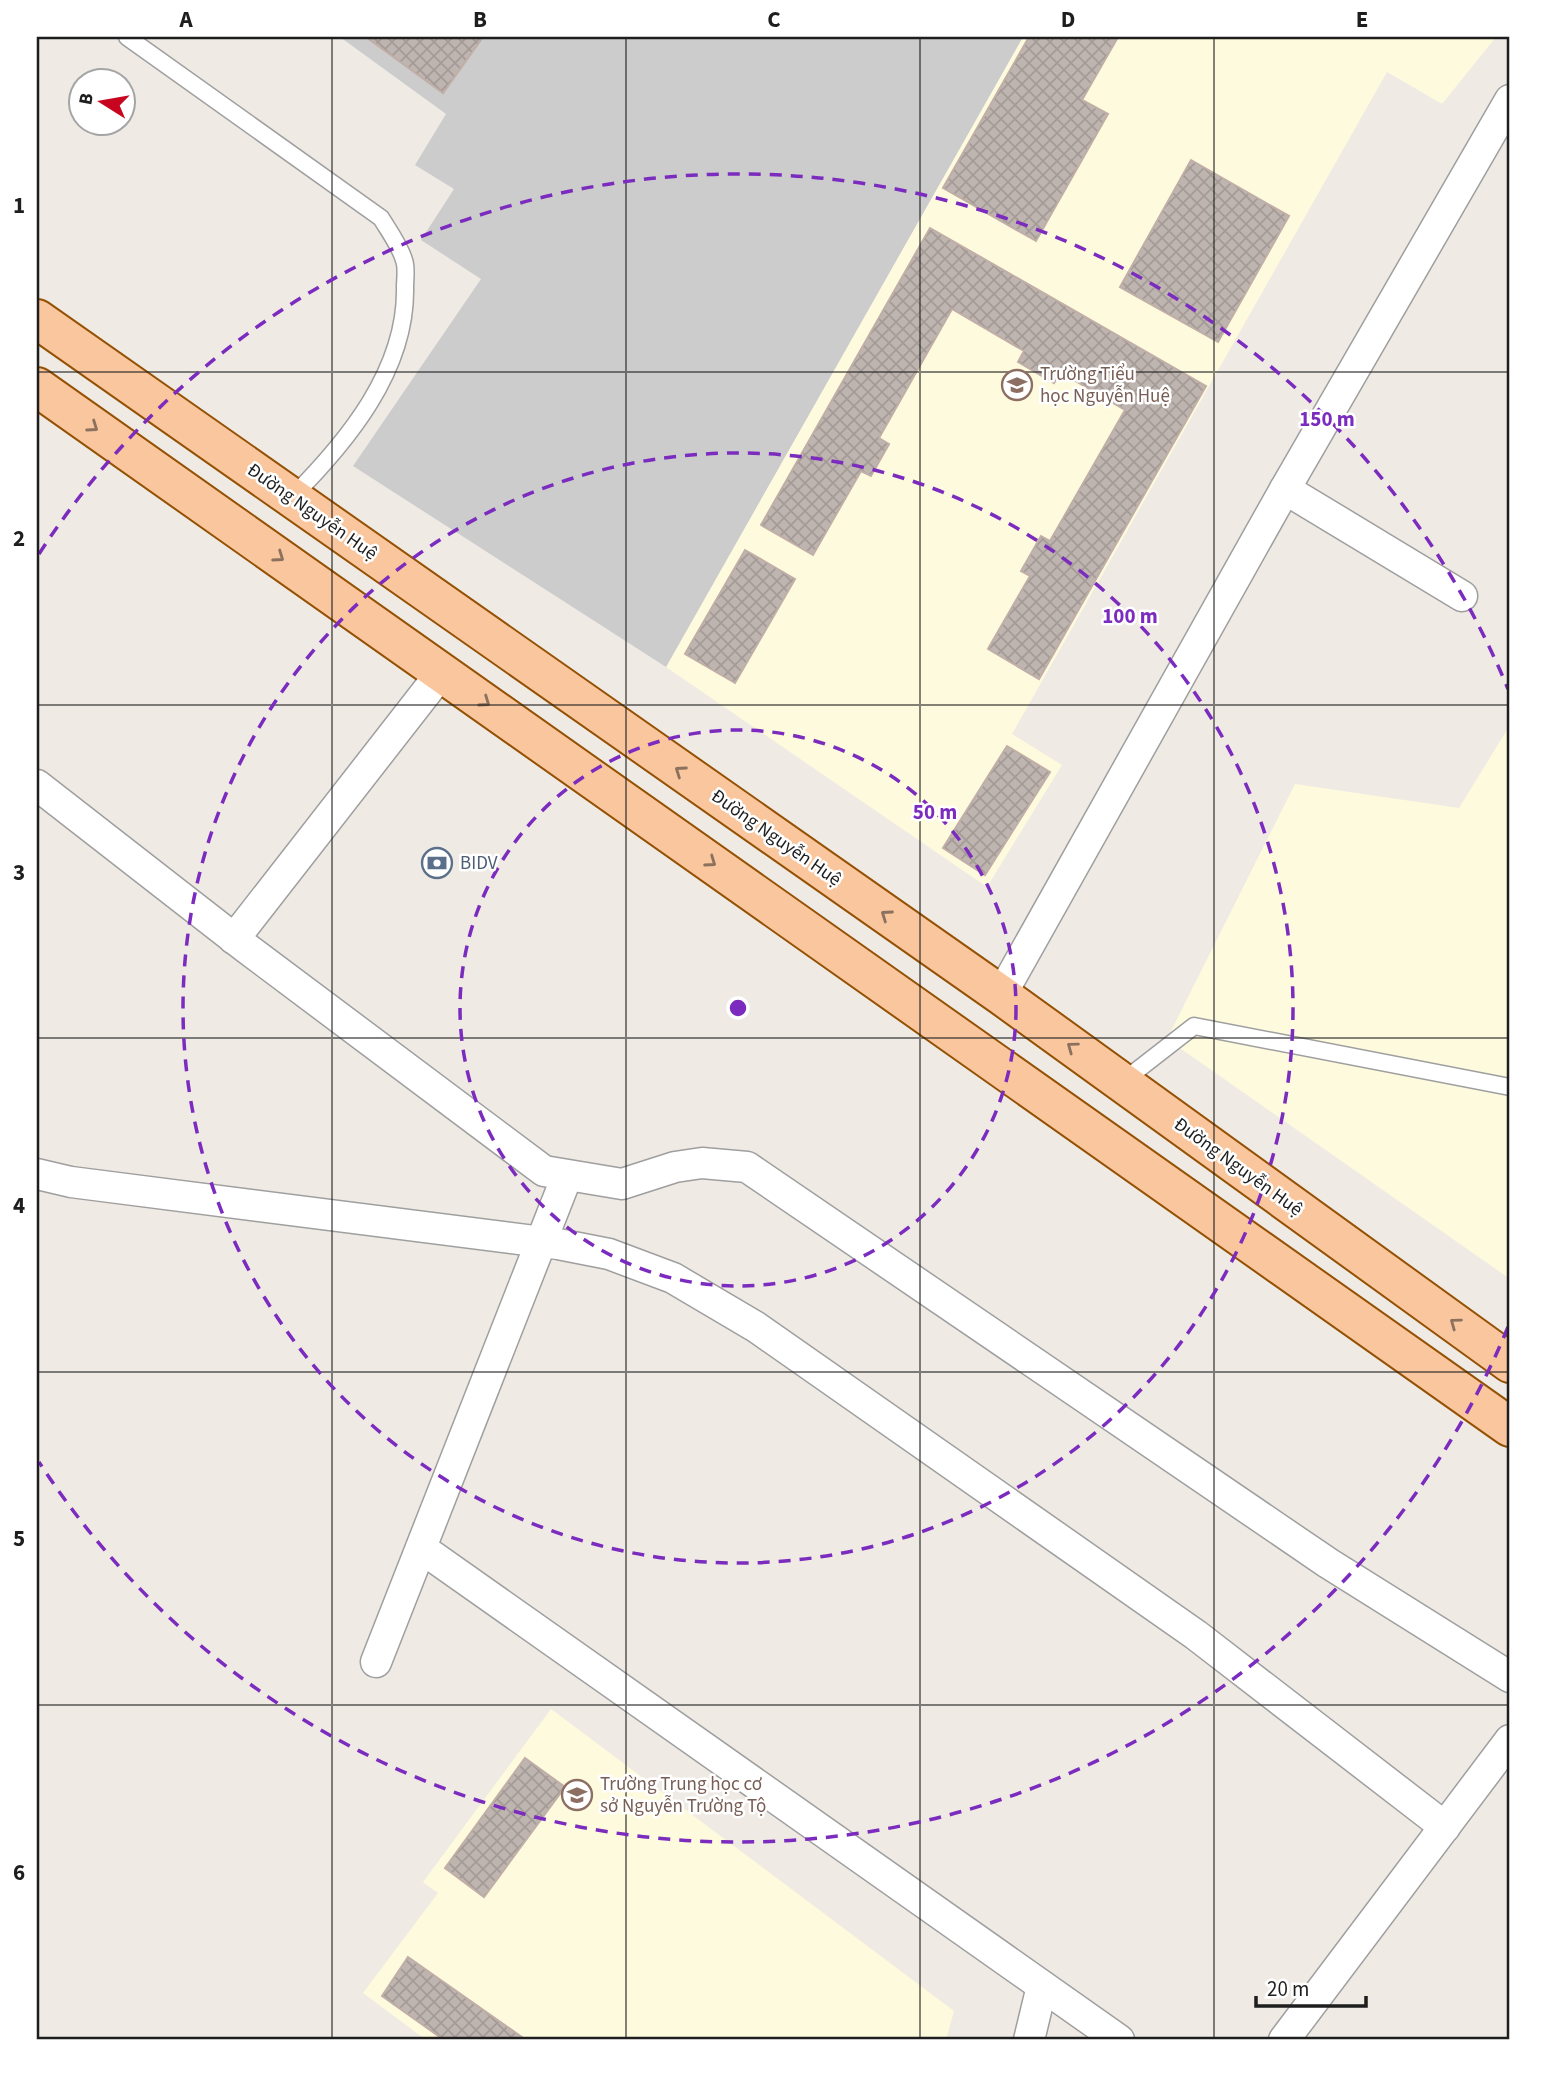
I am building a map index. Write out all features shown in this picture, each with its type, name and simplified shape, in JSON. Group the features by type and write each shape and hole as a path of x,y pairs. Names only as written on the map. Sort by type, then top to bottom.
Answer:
{"main road":[{"name":"Đường Nguyễn Huệ","path":"37,319 1001,995 1510,1363"},
{"path":"37,387 1510,1427"},
{"path":"967,1043 1001,995"}],"street":[{"path":"1001,995 1285,489 1510,100"},
{"path":"1285,489 1462,596"},
{"path":"234,939 442,672"},
{"path":"37,785 234,939 544,1171 622,1184 675,1167 702,1163 747,1167 1316,1555 1510,1676"},
{"path":"37,1174 71,1182 541,1242 609,1254 673,1278 756,1327 1196,1635 1444,1828"},
{"path":"376,1662 567,1176"},
{"path":"421,1548 1119,2040"},
{"path":"1284,2040 1510,1740"},
{"path":"1029,2040 1042,1986"}],"lane":[{"path":"127,37 381,218 405,261 406,316 395,352 374,395 330,459 291,498"},
{"path":"1121,1083 1194,1026 1510,1087"}],"shaded area":[{"path":"340,37 1023,37 666,667 353,466 481,279 421,240 454,189 415,165 446,114"},
{"name":"Trường Tiểu học Nguyễn Huệ","path":"1023,37 1496,37 1442,104 1387,72 1012,734 1062,765 987,887 666,667"},
{"path":"1510,725 1510,1279 1167,1039 1295,784 1459,808"},
{"name":"Trường Trung học cơ sở Nguyễn Trường Tộ","path":"551,1709 954,2011 946,2040 426,2040 363,1993 438,1893 423,1882"}],"building":[{"path":"366,37 483,37 443,93"},
{"path":"1029,37 1118,37 1082,100 1108,114 1036,241 943,188"},
{"path":"1191,160 1289,216 1218,342 1120,287"},
{"path":"930,228 1206,386 1039,679 988,649 1030,576 1021,571 1041,536 1050,541 1125,410 1060,372 1054,383 1018,362 1024,351 952,309 879,438 889,444 871,476 861,471 813,555 761,525"},
{"path":"745,550 795,579 735,683 685,654"},
{"path":"1007,746 1050,772 985,875 943,848"},
{"path":"525,1758 565,1787 484,1897 445,1868"},
{"path":"408,1957 526,2040 444,2040 382,1996"}],"place":[{"name":"Trường Tiểu học Nguyễn Huệ","path":"1017,385"},
{"name":"BIDV","path":"437,863"},
{"name":"Trường Trung học cơ sở Nguyễn Trường Tộ","path":"577,1795"}]}
